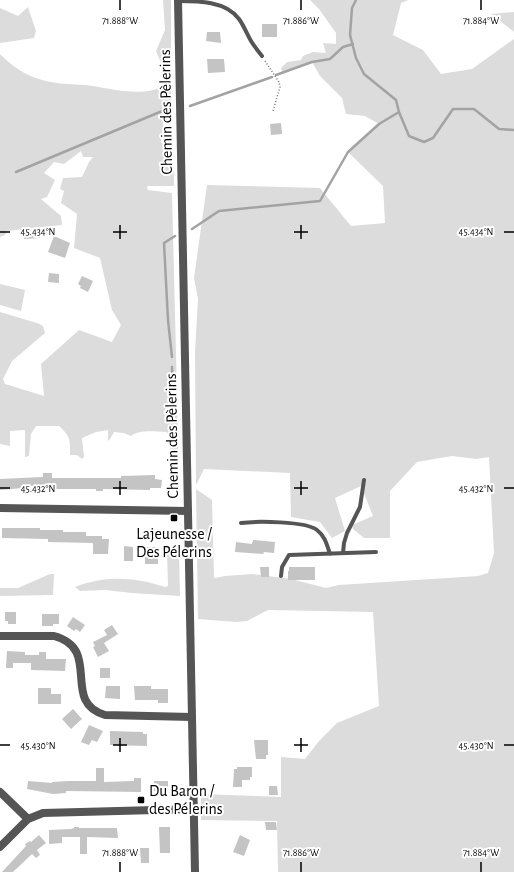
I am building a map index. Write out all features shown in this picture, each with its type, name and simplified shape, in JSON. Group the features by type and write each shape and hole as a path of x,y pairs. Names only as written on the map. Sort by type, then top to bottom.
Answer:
{"street":[{"name":"Chemin des Pèlerins","path":"178,1 195,872"},
{"path":"0,508 188,511"},
{"path":"0,636 54,636 61,638 72,645 80,660 81,687 84,698 99,714 192,717"},
{"path":"0,792 28,818"},
{"path":"0,847 28,818 43,813 193,809"}],"lane":[{"path":"178,1 209,4 225,8 232,12 240,20 252,42 262,56"},
{"path":"343,553 347,533 360,507 364,480"},
{"path":"241,523 273,523 310,526 316,528 323,536 330,554"},
{"path":"281,576 282,567 289,555 376,552"}],"path":[{"path":"262,56 280,86 280,92 273,111"}],"shaded area":[{"path":"163,0 171,0 171,103 165,108 161,143 173,142 174,186 147,186 148,190 172,193 179,474 170,465 171,452 168,433 166,432 139,432 131,436 124,433 114,432 108,441 108,430 96,432 82,438 84,457 82,459 77,455 70,455 68,436 59,426 36,426 31,434 29,456 25,457 25,430 10,431 10,446 0,444 0,312 43,326 45,333 12,361 3,379 5,384 44,396 41,364 79,330 112,342 121,325 112,310 100,258 74,248 77,214 61,203 64,191 60,189 63,178 82,177 93,157 83,157 81,151 64,164 54,162 44,173 55,180 47,197 41,199 61,216 62,225 7,231 5,235 0,237 0,54 12,65 31,76 42,80 135,92 155,90 164,86 166,75 156,51 165,30"},
{"path":"310,0 408,0 401,3 393,35 423,50 441,74 472,69 514,39 514,872 278,872 277,821 201,820 201,794 281,797 281,757 305,759 319,741 337,723 379,706 373,612 268,610 247,621 236,622 198,619 196,489 212,500 214,578 252,574 291,579 326,588 339,585 478,576 488,573 494,553 489,457 476,459 452,456 417,462 390,491 390,538 364,538 353,529 352,525 373,516 361,486 335,498 345,531 332,538 320,522 291,517 290,473 204,469 196,485 195,352 198,299 194,278 207,185 320,188 351,226 385,223 383,186 348,152 379,124 365,116 346,114 342,98 320,76 312,62 283,73 281,68 287,62 301,60 303,56 313,52 326,53 323,43 336,44 336,33 319,9"},
{"path":"28,7 36,31 34,38 0,43 0,8 18,16"},
{"path":"514,12 514,32 491,14"},
{"path":"0,284 25,290 21,311 0,305"},
{"path":"172,546 179,553 180,596 105,590 80,591 75,587 86,583 109,579 131,579 165,587 168,586 167,549"},
{"path":"50,574 54,574 53,595 0,596 0,588 18,588"}],"building":[{"path":"262,24 277,24 277,37 262,37"},
{"path":"207,32 220,32 221,43 206,41"},
{"path":"207,59 224,59 225,72 208,73"},
{"path":"281,123 282,134 271,135 270,124"},
{"path":"39,230 40,238 24,239 24,231"},
{"path":"54,236 70,243 65,258 48,252"},
{"path":"49,273 59,274 59,283 48,282"},
{"path":"82,276 93,281 88,292 80,288 81,286 78,284"},
{"path":"43,473 52,473 52,478 121,478 121,476 155,475 155,479 162,480 161,488 150,488 150,490 103,489 103,491 96,491 96,489 43,489 43,486 22,486 23,488 0,490 0,479 43,477"},
{"path":"2,528 40,528 40,530 63,530 63,532 86,532 86,536 102,536 102,539 109,539 108,554 93,554 93,543 48,542 48,539 2,538"},
{"path":"253,540 275,542 274,553 264,552 263,554 235,552 236,542 252,544"},
{"path":"124,546 133,547 133,561 124,561"},
{"path":"145,547 158,547 158,564 145,564"},
{"path":"260,567 269,567 269,577 261,577"},
{"path":"289,567 315,567 315,580 288,580"},
{"path":"5,612 16,612 16,624 8,624 8,621 5,621"},
{"path":"42,614 59,614 59,624 53,624 53,626 42,626"},
{"path":"73,617 85,625 80,632 76,629 74,631 67,626"},
{"path":"112,625 118,634 104,643 109,651 98,657 93,647 95,646 93,642 107,635 104,630"},
{"path":"7,651 25,652 25,655 39,655 39,652 46,652 46,659 66,659 65,671 31,670 31,663 13,663 13,668 6,668"},
{"path":"100,668 110,668 110,678 100,678"},
{"path":"106,686 120,686 120,699 105,698"},
{"path":"134,686 151,686 151,689 168,689 168,703 158,703 158,700 135,700"},
{"path":"38,688 51,688 51,694 61,694 61,704 38,704"},
{"path":"73,709 82,719 71,729 62,719"},
{"path":"89,725 103,731 97,742 92,740 89,745 81,742"},
{"path":"110,731 143,732 143,734 147,734 147,746 110,745"},
{"path":"254,740 268,740 268,755 266,755 266,759 256,759"},
{"path":"237,767 252,767 252,777 250,777 250,780 242,780 242,787 233,787 234,769 237,769"},
{"path":"96,768 104,768 104,782 134,781 134,778 141,778 141,792 66,791 66,793 53,794 27,789 28,781 52,783 68,781 96,781"},
{"path":"154,781 168,781 168,791 154,791"},
{"path":"269,786 277,786 278,795 269,795"},
{"path":"265,822 276,822 277,830 266,830"},
{"path":"74,827 117,828 118,838 87,837 87,854 80,854 80,837 62,837 62,843 49,844 49,830 71,829"},
{"path":"159,827 170,827 170,853 160,853"},
{"path":"39,835 46,843 37,850 40,855 36,858 32,854 13,872 2,872 26,846 25,844 30,841 31,842"},
{"path":"240,835 250,840 244,856 233,852"},
{"path":"140,848 149,848 149,863 141,863"}],"waterway":[{"path":"356,0 352,8 350,35 356,58 364,74 396,100 399,112 409,136 424,142 433,138 453,109 474,109 499,129 514,130"},
{"path":"276,75 312,62 330,59 343,47 353,44"},
{"path":"190,106 272,77"},
{"path":"16,172 167,109"},
{"path":"192,229 219,211 320,201 348,152 379,124 399,112"},
{"path":"172,357 168,320 164,243 175,236"},
{"path":"172,367 174,421"}],"place":[{"name":"Lajeunesse / Des Pélerins","path":"174,518"},
{"name":"Du Baron / des Pélerins","path":"141,800"}]}
